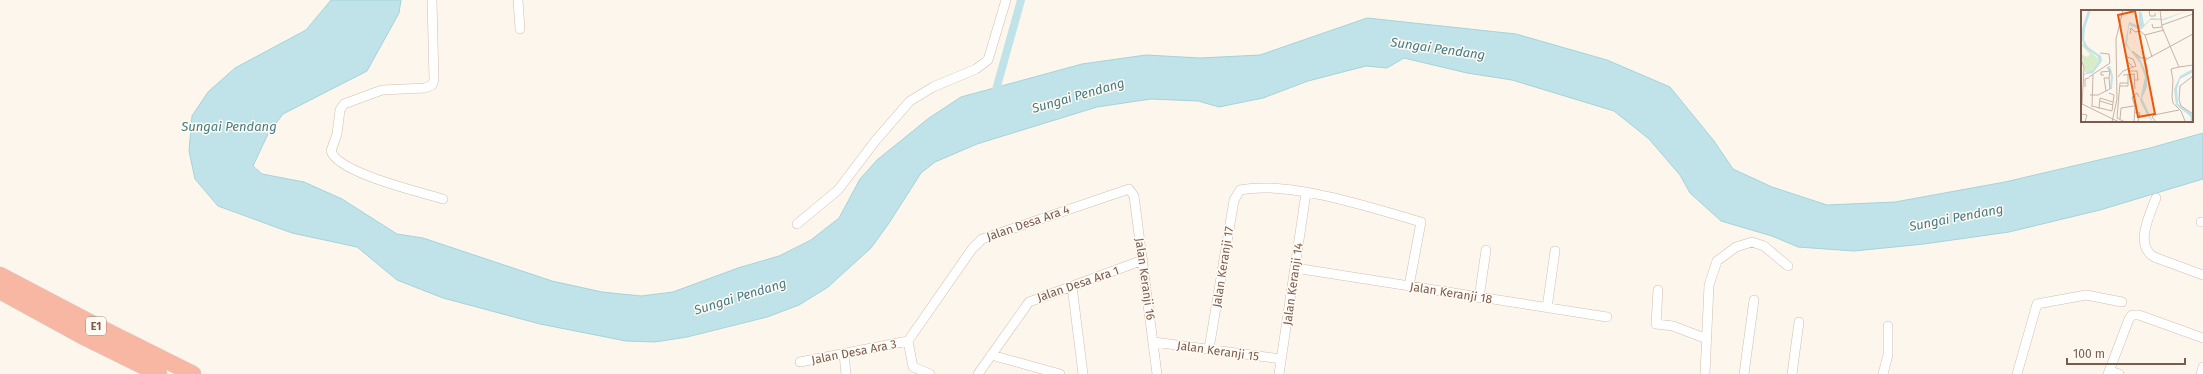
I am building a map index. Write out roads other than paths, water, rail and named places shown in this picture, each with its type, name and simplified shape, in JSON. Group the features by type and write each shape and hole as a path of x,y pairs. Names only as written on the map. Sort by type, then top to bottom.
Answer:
{"highway":[{"name":"E1","path":"0,274 74,315 194,374"},
{"name":"E1","path":"0,291 159,374"}],"street":[{"path":"432,0 434,80 432,85 425,88 382,90 344,104 340,110 336,134 331,151 341,164 359,173 443,199"},
{"path":"518,0 520,29"},
{"path":"797,224 838,190 876,140 910,101 933,87 976,69 988,60 1006,0"},
{"name":"Jalan Keranji 17","path":"1209,349 1234,200 1237,193 1244,190 1271,188 1306,193"},
{"name":"Jalan Keranji 16","path":"1126,190 1131,191 1134,196 1158,374"},
{"name":"Jalan Desa Ara 4","path":"908,341 972,249 982,239 1126,190"},
{"path":"1306,193 1340,199 1421,222 1409,286"},
{"name":"Jalan Keranji 14","path":"1279,374 1306,193"},
{"path":"2156,198 2145,230 2144,237 2148,252 2154,257 2203,275"},
{"path":"1705,374 1709,285 1713,268 1723,255 1742,244 1757,243 1764,246 1788,266"},
{"path":"1479,298 1486,250"},
{"path":"1547,308 1555,251"},
{"name":"Jalan Desa Ara 1","path":"978,374 1029,302 1143,260"},
{"name":"Jalan Keranji 18","path":"1295,268 1607,317"},
{"path":"1072,286 1083,374"},
{"path":"1658,290 1656,324 1673,326 1707,339"},
{"path":"2018,374 2037,304 2086,295 2122,302"},
{"path":"1744,374 1754,300"},
{"path":"2119,374 2109,372 2132,315 2139,315 2203,338"},
{"path":"1792,374 1799,322"},
{"path":"1883,374 1888,355 1888,326"},
{"path":"908,341 912,367 930,374"},
{"name":"Jalan Desa Ara 3","path":"800,362 908,341"},
{"name":"Jalan Keranji 15","path":"1154,342 1281,360"},
{"path":"844,354 846,374"},
{"path":"990,355 1060,374"},
{"path":"2201,374 2203,366"}],"water":[{"name":"Sungai Pendang","path":"331,0 401,0 399,13 367,71 283,114 268,134 253,166 262,174 304,182 342,199 397,234 423,238 552,281 602,292 641,296 673,292 738,268 779,256 811,240 839,218 860,179 877,160 929,118 961,97 1082,64 1146,55 1200,58 1260,55 1367,18 1516,34 1607,60 1670,87 1714,141 1733,169 1772,187 1827,205 1895,202 2005,182 2150,148 2203,133 2203,179 2100,210 2009,232 1924,244 1854,251 1798,247 1772,236 1721,221 1690,193 1680,175 1649,139 1614,111 1512,80 1467,73 1404,58 1387,68 1366,66 1308,81 1263,98 1219,107 1198,101 1151,99 1097,107 977,144 935,162 921,173 871,248 828,287 799,305 767,317 687,337 655,342 626,341 540,324 443,298 397,280 357,247 292,233 218,206 195,179 189,151 192,116 208,92 235,68 306,30"}],"waterway":[{"path":"994,97 1021,0"}]}
